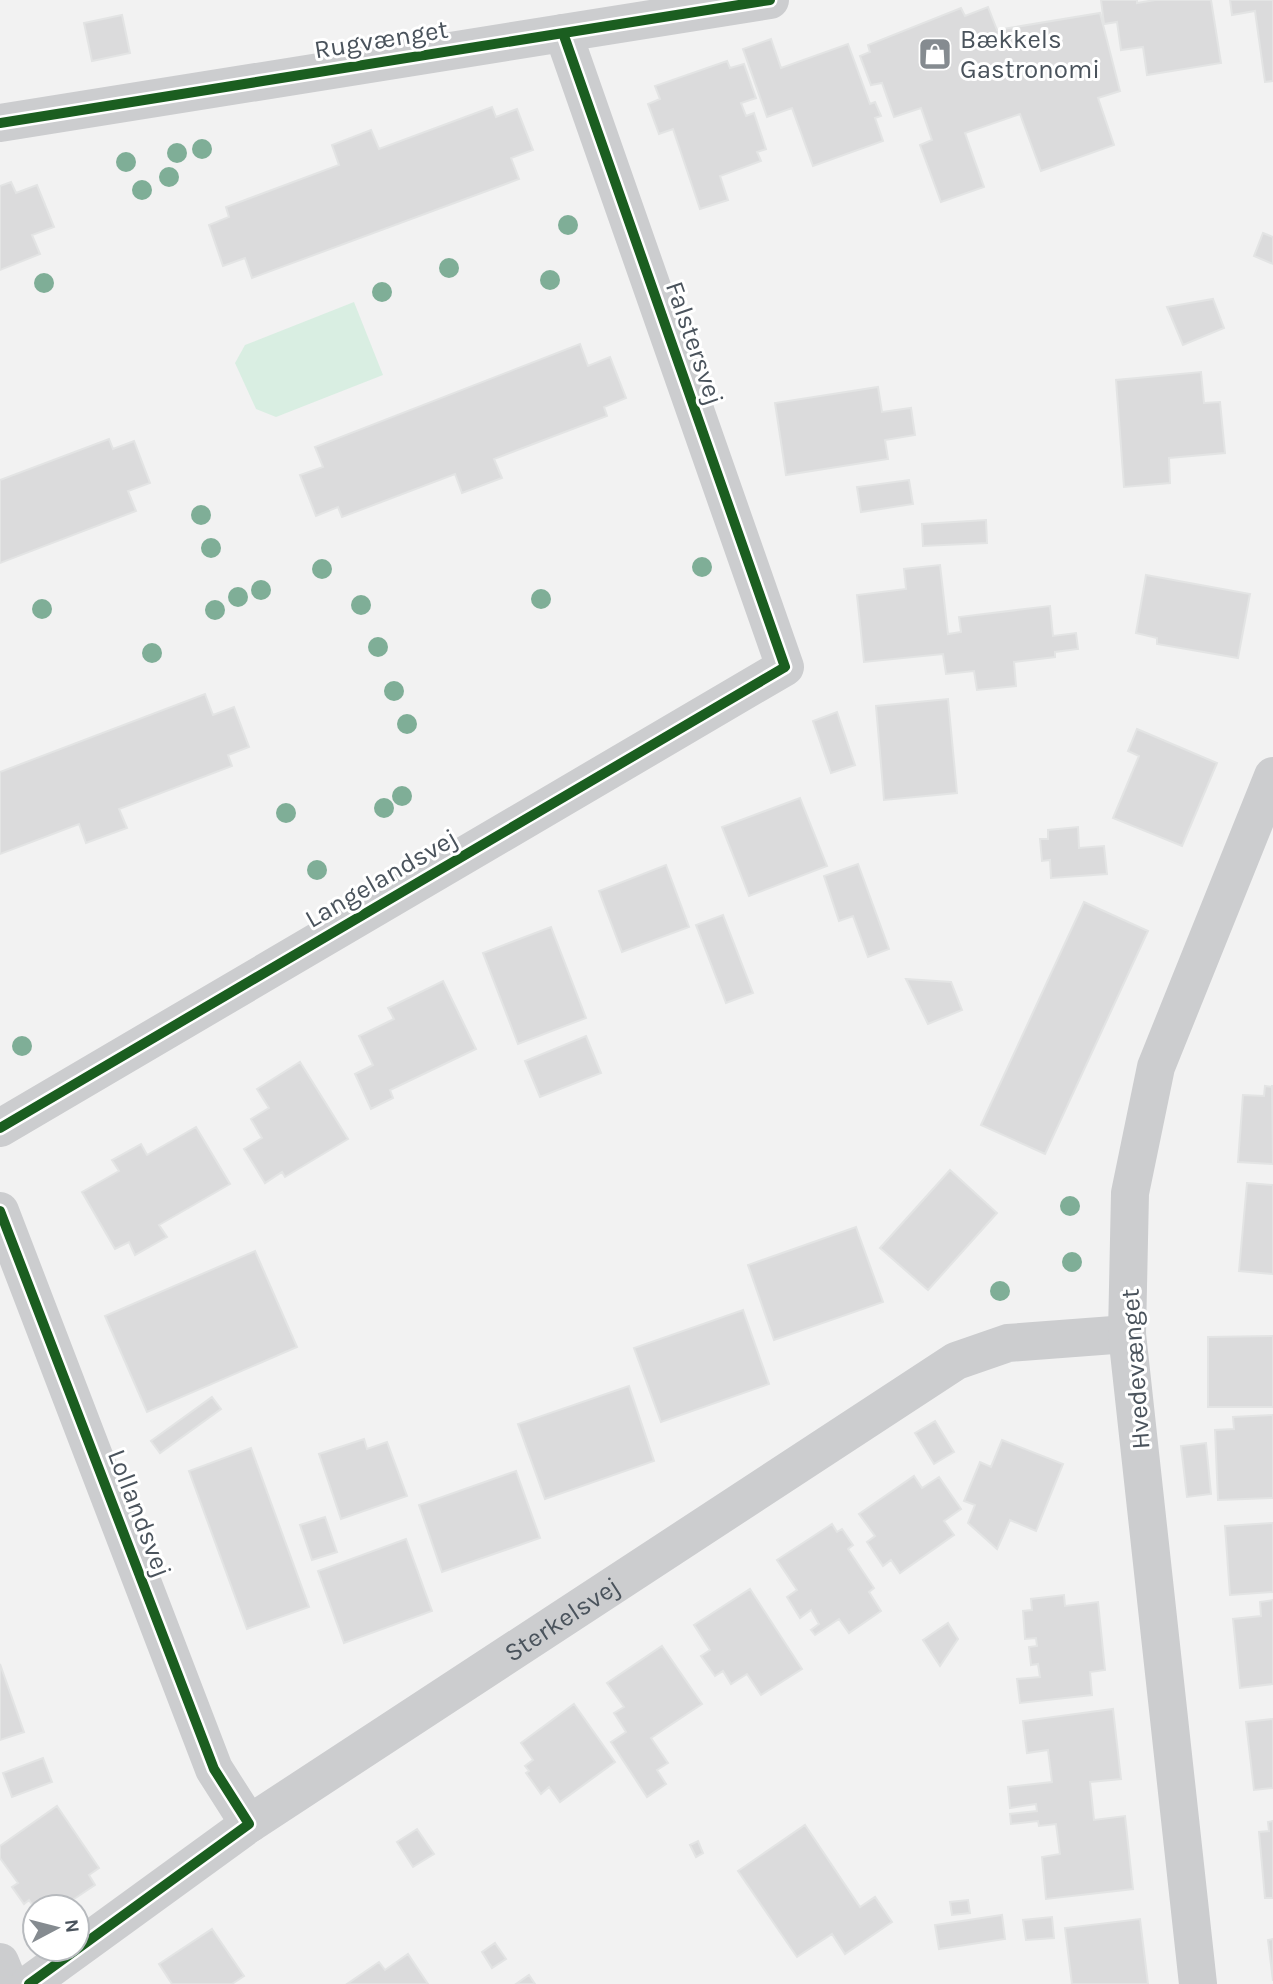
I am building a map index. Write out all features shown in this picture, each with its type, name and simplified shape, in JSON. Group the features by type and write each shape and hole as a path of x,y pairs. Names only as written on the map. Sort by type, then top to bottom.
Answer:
{"street":[{"name":"Rugvænget","path":"0,123 770,0"},
{"name":"Falstersvej","path":"563,33 785,667"},
{"name":"Langelandsvej","path":"0,1128 785,667"},
{"name":"Hvedevænget","path":"1198,1984 1127,1334 1130,1193 1156,1066 1273,776"},
{"name":"Lollandsvej","path":"0,1211 214,1769 249,1825"},
{"name":"Sterkelsvej","path":"29,1984 249,1825 956,1361 1008,1343 1127,1334"},
{"path":"0,1962 9,1984"}],"green space":[{"path":"354,302 383,375 276,417 256,409 235,363 245,345"}],"building":[{"path":"1101,0 1137,0 1137,3 1155,0 1211,0 1221,63 1147,75 1143,47 1121,50 1117,22 1104,24"},
{"path":"1230,0 1273,0 1273,81 1265,82 1255,11 1232,15"},
{"path":"988,7 997,30 1100,13 1120,91 1098,98 1114,145 1041,171 1020,114 965,133 984,187 941,202 920,145 932,140 921,108 894,117 882,83 871,85 860,56 870,52 868,45 961,8 965,16"},
{"path":"122,15 130,53 92,61 84,23"},
{"path":"771,39 781,68 848,44 870,104 875,102 881,116 875,118 883,141 813,166 792,108 767,117 743,49"},
{"path":"727,61 730,68 744,64 756,98 741,103 746,116 754,113 766,149 757,152 761,161 720,176 728,200 700,209 673,129 659,134 648,104 660,99 655,86"},
{"path":"492,107 496,117 517,109 533,150 511,158 519,179 252,278 245,258 223,266 209,225 229,217 226,207 339,165 332,145 371,130 379,149"},
{"path":"11,182 16,193 37,185 54,227 32,235 40,254 0,270 0,186"},
{"path":"1263,233 1273,237 1273,264 1254,256"},
{"path":"1213,299 1224,328 1183,345 1167,307"},
{"path":"580,344 588,366 610,357 626,398 604,407 607,416 494,459 502,478 462,493 455,474 342,517 338,507 316,516 300,475 323,467 315,447"},
{"path":"1201,372 1204,403 1220,402 1225,453 1169,458 1170,483 1124,487 1116,380"},
{"path":"878,387 882,412 911,408 915,435 885,440 888,459 786,475 775,403"},
{"path":"109,439 113,449 134,441 150,483 128,491 136,511 0,563 0,480"},
{"path":"909,480 913,504 861,512 857,487"},
{"path":"986,520 987,543 923,546 922,524"},
{"path":"940,565 948,634 961,632 959,617 1050,606 1053,636 1076,633 1078,649 1055,652 1055,657 1014,662 1016,686 977,690 974,671 946,674 943,654 864,662 857,595 906,589 904,569"},
{"path":"1146,575 1250,594 1238,658 1157,644 1157,638 1136,633"},
{"path":"205,694 213,715 234,707 249,747 228,755 232,766 119,809 127,828 86,843 79,824 0,854 0,772"},
{"path":"948,699 957,793 884,800 876,706"},
{"path":"837,712 855,765 831,773 813,721"},
{"path":"1137,729 1217,763 1182,846 1113,818 1139,756 1128,751"},
{"path":"800,798 827,866 749,896 722,827"},
{"path":"1078,827 1079,848 1104,846 1107,874 1051,878 1050,860 1042,861 1040,839 1048,839 1048,830"},
{"path":"858,864 889,949 868,957 853,916 839,921 824,876"},
{"path":"666,865 689,927 622,952 599,891"},
{"path":"1084,902 1148,931 1045,1154 981,1125"},
{"path":"723,915 753,993 726,1003 696,925"},
{"path":"551,927 586,1018 518,1044 483,953"},
{"path":"906,979 951,982 962,1010 928,1024"},
{"path":"443,981 476,1049 390,1090 393,1098 371,1109 355,1074 373,1065 359,1036 394,1019 388,1008"},
{"path":"586,1036 601,1073 540,1097 525,1061"},
{"path":"300,1062 348,1139 285,1177 282,1172 265,1183 244,1149 262,1138 251,1119 269,1108 257,1089"},
{"path":"1272,1085 1273,1164 1238,1162 1243,1095 1264,1096 1265,1086"},
{"path":"196,1127 230,1184 159,1225 167,1237 135,1255 129,1242 115,1249 82,1192 119,1171 112,1160 141,1144 147,1155"},
{"path":"950,1170 997,1213 928,1290 880,1248"},
{"path":"1247,1183 1273,1185 1273,1274 1239,1271"},
{"path":"856,1227 883,1302 774,1340 748,1265"},
{"path":"255,1251 297,1347 147,1412 105,1316"},
{"path":"743,1310 769,1384 661,1422 634,1348"},
{"path":"1273,1336 1273,1407 1208,1407 1208,1337"},
{"path":"629,1386 654,1461 545,1499 518,1424"},
{"path":"212,1397 221,1409 160,1453 151,1441"},
{"path":"1273,1415 1273,1498 1218,1500 1215,1430 1234,1429 1233,1417"},
{"path":"935,1421 954,1452 934,1464 915,1433"},
{"path":"364,1439 367,1449 387,1442 407,1496 341,1519 319,1454"},
{"path":"1002,1440 1063,1464 1036,1531 1010,1520 997,1549 968,1523 975,1505 964,1501 980,1462 991,1467"},
{"path":"1206,1443 1211,1494 1187,1497 1181,1446"},
{"path":"251,1448 309,1607 247,1629 189,1471"},
{"path":"516,1471 540,1538 442,1572 419,1505"},
{"path":"914,1476 922,1488 939,1477 961,1509 944,1521 954,1535 900,1573 891,1560 883,1566 867,1542 875,1536 859,1514"},
{"path":"325,1517 337,1552 312,1560 300,1525"},
{"path":"1273,1523 1273,1592 1230,1595 1225,1526"},
{"path":"832,1524 837,1532 842,1529 853,1545 848,1549 874,1588 869,1592 881,1611 849,1633 839,1619 815,1635 811,1630 819,1624 811,1610 800,1618 787,1597 797,1590 777,1560"},
{"path":"406,1539 432,1611 344,1643 318,1571"},
{"path":"750,1589 802,1669 761,1695 747,1674 731,1684 723,1671 715,1676 701,1656 710,1650 694,1625"},
{"path":"1064,1595 1065,1606 1098,1602 1105,1670 1090,1672 1092,1695 1020,1703 1017,1679 1040,1677 1038,1664 1031,1665 1029,1647 1037,1646 1036,1638 1025,1639 1023,1611 1032,1610 1031,1599"},
{"path":"1273,1600 1273,1684 1240,1688 1233,1619 1261,1616 1260,1602"},
{"path":"948,1623 958,1639 940,1666 923,1640"},
{"path":"662,1646 702,1704 651,1738 668,1763 657,1770 666,1784 647,1797 611,1742 626,1732 614,1713 624,1707 607,1683"},
{"path":"0,1664 24,1732 0,1740"},
{"path":"574,1704 615,1762 560,1802 549,1787 541,1794 526,1773 529,1771 525,1766 533,1760 521,1743"},
{"path":"1113,1709 1121,1779 1090,1782 1094,1820 1125,1816 1133,1889 1046,1899 1042,1857 1060,1854 1056,1824 1039,1826 1038,1821 1011,1824 1010,1814 1037,1811 1036,1804 1010,1808 1008,1787 1052,1782 1048,1750 1027,1753 1023,1721"},
{"path":"1273,1719 1273,1788 1254,1790 1246,1722"},
{"path":"43,1758 52,1782 12,1797 3,1773"},
{"path":"57,1806 99,1868 89,1875 95,1885 83,1893 21,1893 21,1900 12,1887 18,1883 0,1858 0,1846"},
{"path":"1273,1821 1273,1898 1265,1898 1259,1832 1269,1831 1268,1822"},
{"path":"805,1825 860,1907 875,1897 892,1922 845,1954 832,1934 797,1957 738,1871"},
{"path":"417,1829 434,1854 413,1867 397,1842"},
{"path":"698,1841 703,1853 696,1857 690,1845"},
{"path":"968,1900 970,1913 952,1915 950,1902"},
{"path":"1002,1915 1005,1939 939,1949 935,1925"},
{"path":"1052,1917 1054,1938 1026,1940 1023,1920"},
{"path":"1140,1919 1148,1984 1072,1984 1065,1928"},
{"path":"212,1929 244,1976 232,1984 172,1984 159,1964"},
{"path":"1273,1939 1273,1981 1268,1940"},
{"path":"495,1943 506,1959 492,1968 482,1952"},
{"path":"408,1954 428,1984 347,1984 379,1962 385,1970"},
{"path":"529,1975 535,1984 516,1984"}],"cycle path":[{"path":"0,123 770,0"},
{"path":"0,1128 785,667 563,33"},
{"path":"0,1211 214,1769 249,1824 29,1984"}],"place":[{"name":"Bækkels Gastronomi","path":"935,54"}]}
